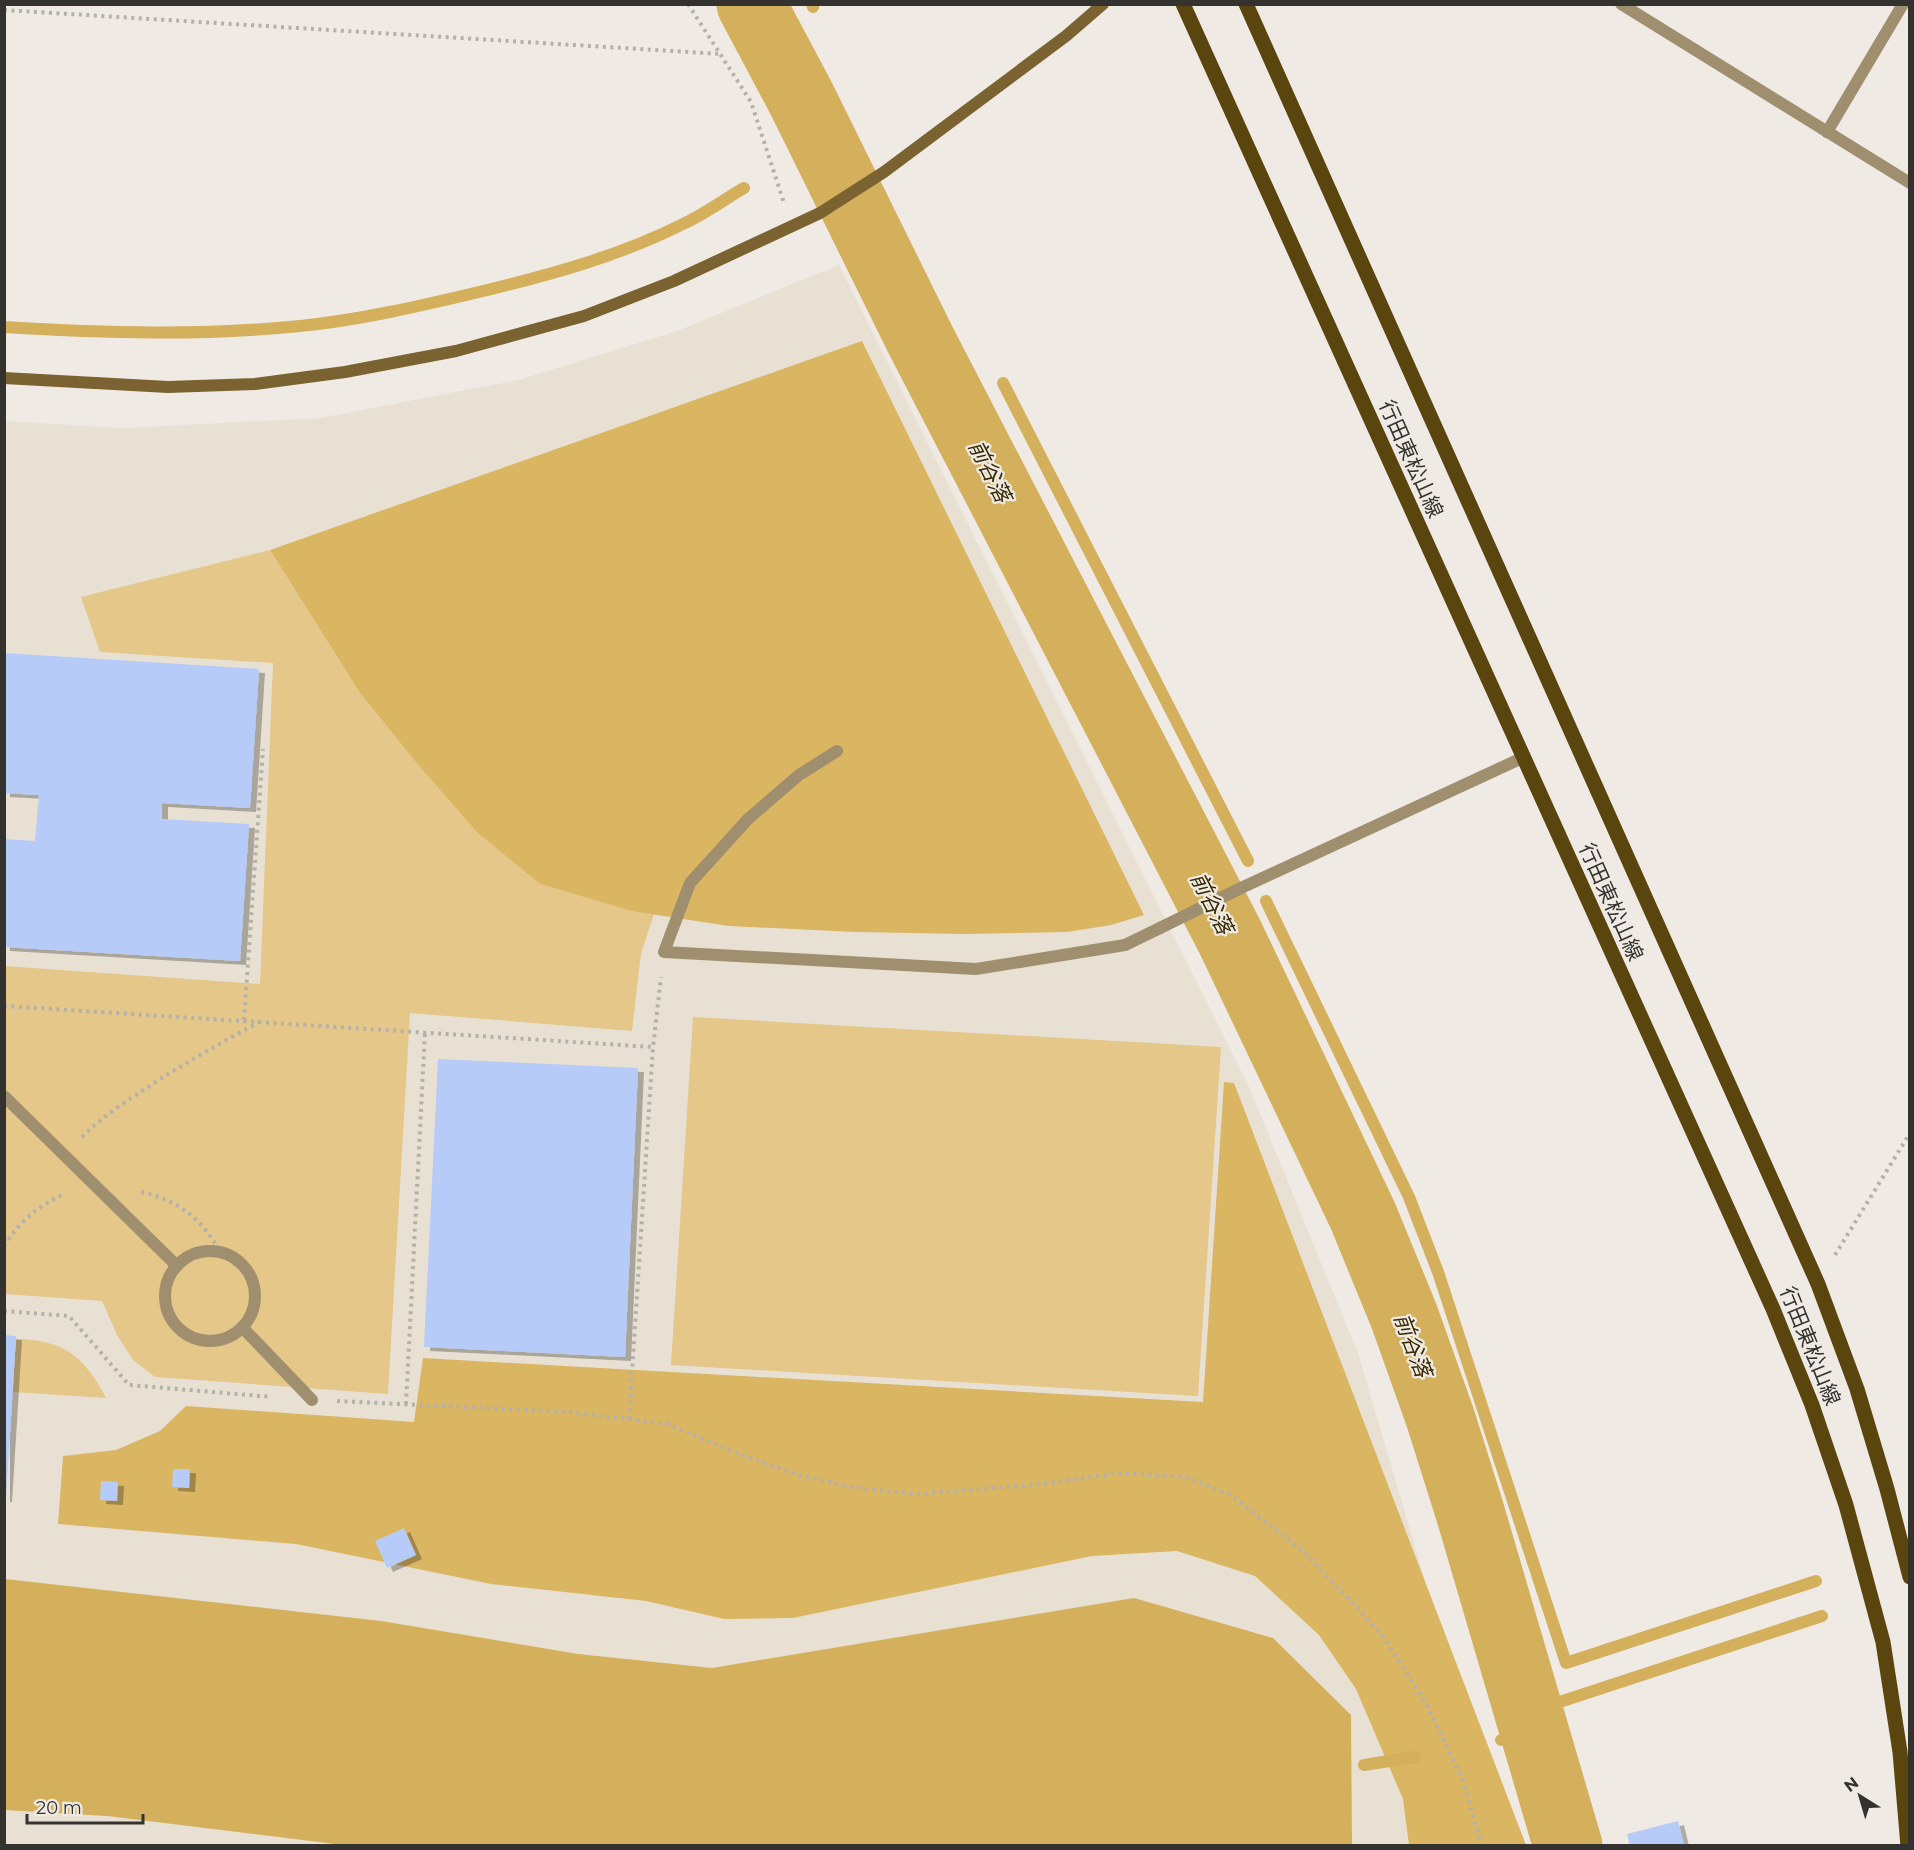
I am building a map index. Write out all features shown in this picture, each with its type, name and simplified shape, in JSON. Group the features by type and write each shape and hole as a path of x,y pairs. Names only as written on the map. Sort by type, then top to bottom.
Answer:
{"main road":[{"name":"行田東松山線","path":"1183,4 1768,1298 1812,1405 1846,1505 1883,1642 1900,1752 1908,1845"},
{"name":"行田東松山線","path":"1246,4 1818,1284 1857,1389 1910,1577"}],"street":[{"path":"4,378 168,387 255,384 345,372 456,351 584,316 674,281 820,213 884,172 1066,36 1103,4"},
{"path":"1621,4 1910,183"},
{"path":"1827,132 1904,4"},
{"path":"837,752 799,775 748,819 690,883 664,952 976,969 1125,945 1241,888 1522,758"},
{"path":"4,1096 177,1266"},
{"path":"210,1251 225,1254 238,1261 248,1272 254,1286 254,1300 250,1314 242,1327 230,1336 216,1340 201,1340 188,1335 176,1326 168,1313 165,1299 166,1284 177,1266 182,1260 195,1253 210,1251"},
{"path":"242,1327 312,1400"}],"path":[{"path":"688,4 751,102 792,226"},
{"path":"4,10 721,54"},
{"path":"244,1020 263,749"},
{"path":"629,1419 653,1047 664,952"},
{"path":"4,1006 653,1047"},
{"path":"64,1154 90,1129 158,1080 192,1058 261,1022"},
{"path":"406,1404 425,1032"},
{"path":"1818,1284 1910,1133"},
{"path":"4,1311 69,1316 129,1385 312,1400 569,1412 668,1424 736,1454 799,1474 857,1488 917,1494 1042,1484 1118,1473 1185,1477 1229,1494 1302,1550 1384,1638 1427,1704 1463,1781 1482,1845"}],"shaded area":[{"path":"839,265 1250,1089 1358,1353 1503,1845 5,1845 4,421 122,428 320,418 518,380 677,331"},
{"path":"862,341 1144,915 1111,925 1067,932 964,934 729,926 631,911 540,884 477,832 360,693 270,550"},
{"path":"270,550 360,693 415,761 540,884 631,911 654,914 641,954 632,1031 410,1013 388,1394 155,1377 133,1360 117,1335 102,1301 5,1294 4,966 260,984 273,663 100,652 81,597"},
{"path":"693,1017 1221,1047 1198,1396 671,1365"},
{"path":"1224,1082 1234,1083 1526,1845 1409,1845 1403,1799 1356,1689 1319,1635 1255,1576 1177,1551 1092,1556 793,1618 724,1619 646,1601 491,1584 296,1544 58,1524 63,1456 116,1450 160,1431 186,1406 414,1422 423,1358 1203,1402"},
{"path":"16,1339 47,1343 71,1353 89,1371 106,1398 13,1392"},
{"path":"5,1579 381,1621 578,1654 712,1668 1134,1598 1273,1638 1351,1715 1352,1845 351,1846 107,1816 5,1810"}],"building":[{"path":"4,653 259,669 250,808 162,803 162,819 249,824 240,961 4,947 4,839 35,841 39,795 4,793"},
{"path":"438,1059 638,1068 625,1357 424,1347"},
{"path":"4,1335 16,1336 6,1498 4,1498"},
{"path":"173,1469 190,1469 189,1488 172,1487"},
{"path":"101,1481 118,1482 117,1501 100,1500"},
{"path":"404,1528 416,1555 387,1568 375,1541"},
{"path":"1678,1821 1684,1846 1630,1846 1627,1834"}],"waterway":[{"name":"前谷落","path":"751,4 801,98 921,341 1230,937 1363,1216 1404,1316 1440,1417 1568,1846"},
{"path":"800,148 819,134"},
{"path":"4,327 115,332 226,331 300,326 367,316 506,286 610,255 685,223 744,188"},
{"path":"1003,383 1248,861"},
{"path":"1266,901 1409,1197 1438,1272 1566,1663 1816,1581"},
{"path":"1529,1712 1822,1616"},
{"path":"1501,1740 1535,1732"},
{"path":"1364,1765 1415,1757"}]}
